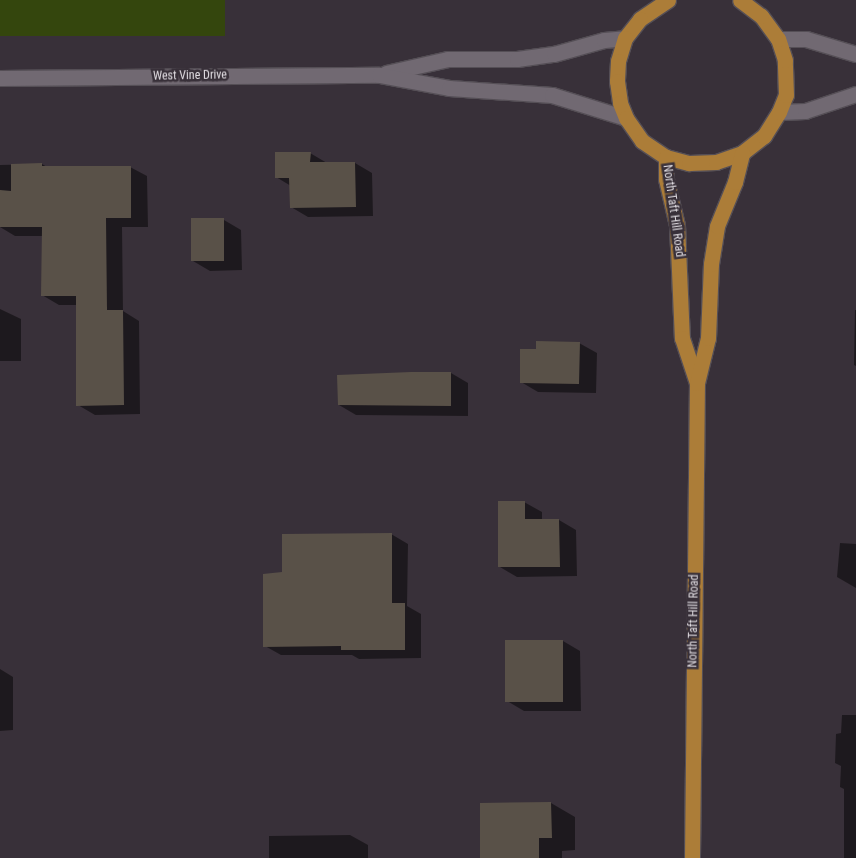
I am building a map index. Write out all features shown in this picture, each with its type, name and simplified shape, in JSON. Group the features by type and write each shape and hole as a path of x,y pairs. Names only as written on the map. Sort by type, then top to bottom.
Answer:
{"main road":[{"path":"662,1 640,19 625,38 618,61 617,81 620,102 626,118 642,141 666,157 689,163 716,162 742,153 764,136 779,112 786,95 787,76 785,60 778,39 761,16 740,0"},
{"name":"North Taft Hill Road","path":"692,858 697,383 708,338 711,264 718,226 735,182 742,153"},
{"name":"North Taft Hill Road","path":"666,157 666,179 677,225 682,338 697,383"}],"street":[{"name":"West Vine Drive","path":"379,75 448,59 517,59 554,54 604,40 625,38"},
{"path":"778,39 806,39 856,54"},
{"name":"West Vine Drive","path":"0,78 379,75 449,88 552,94 626,118"},
{"path":"779,112 805,111 856,94"}],"green space":[{"path":"0,0 225,0 225,36 0,36"}],"building":[{"path":"275,152 311,152 310,162 355,162 356,207 290,208 289,178 275,178"},
{"path":"42,163 42,166 131,166 131,218 106,218 107,310 123,310 124,405 76,406 76,296 41,296 42,227 0,227 0,190 11,191 11,164"},
{"path":"191,218 224,218 224,261 191,261"},
{"path":"536,341 580,342 579,384 520,383 520,349 536,349"},
{"path":"451,372 451,406 338,405 337,375"},
{"path":"498,501 525,501 525,519 559,519 560,567 498,567"},
{"path":"392,533 392,603 405,603 405,650 341,650 341,646 263,647 263,574 282,572 282,534"},
{"path":"505,640 563,640 563,702 505,702"},
{"path":"551,802 552,838 539,838 539,858 480,858 480,803"}]}
